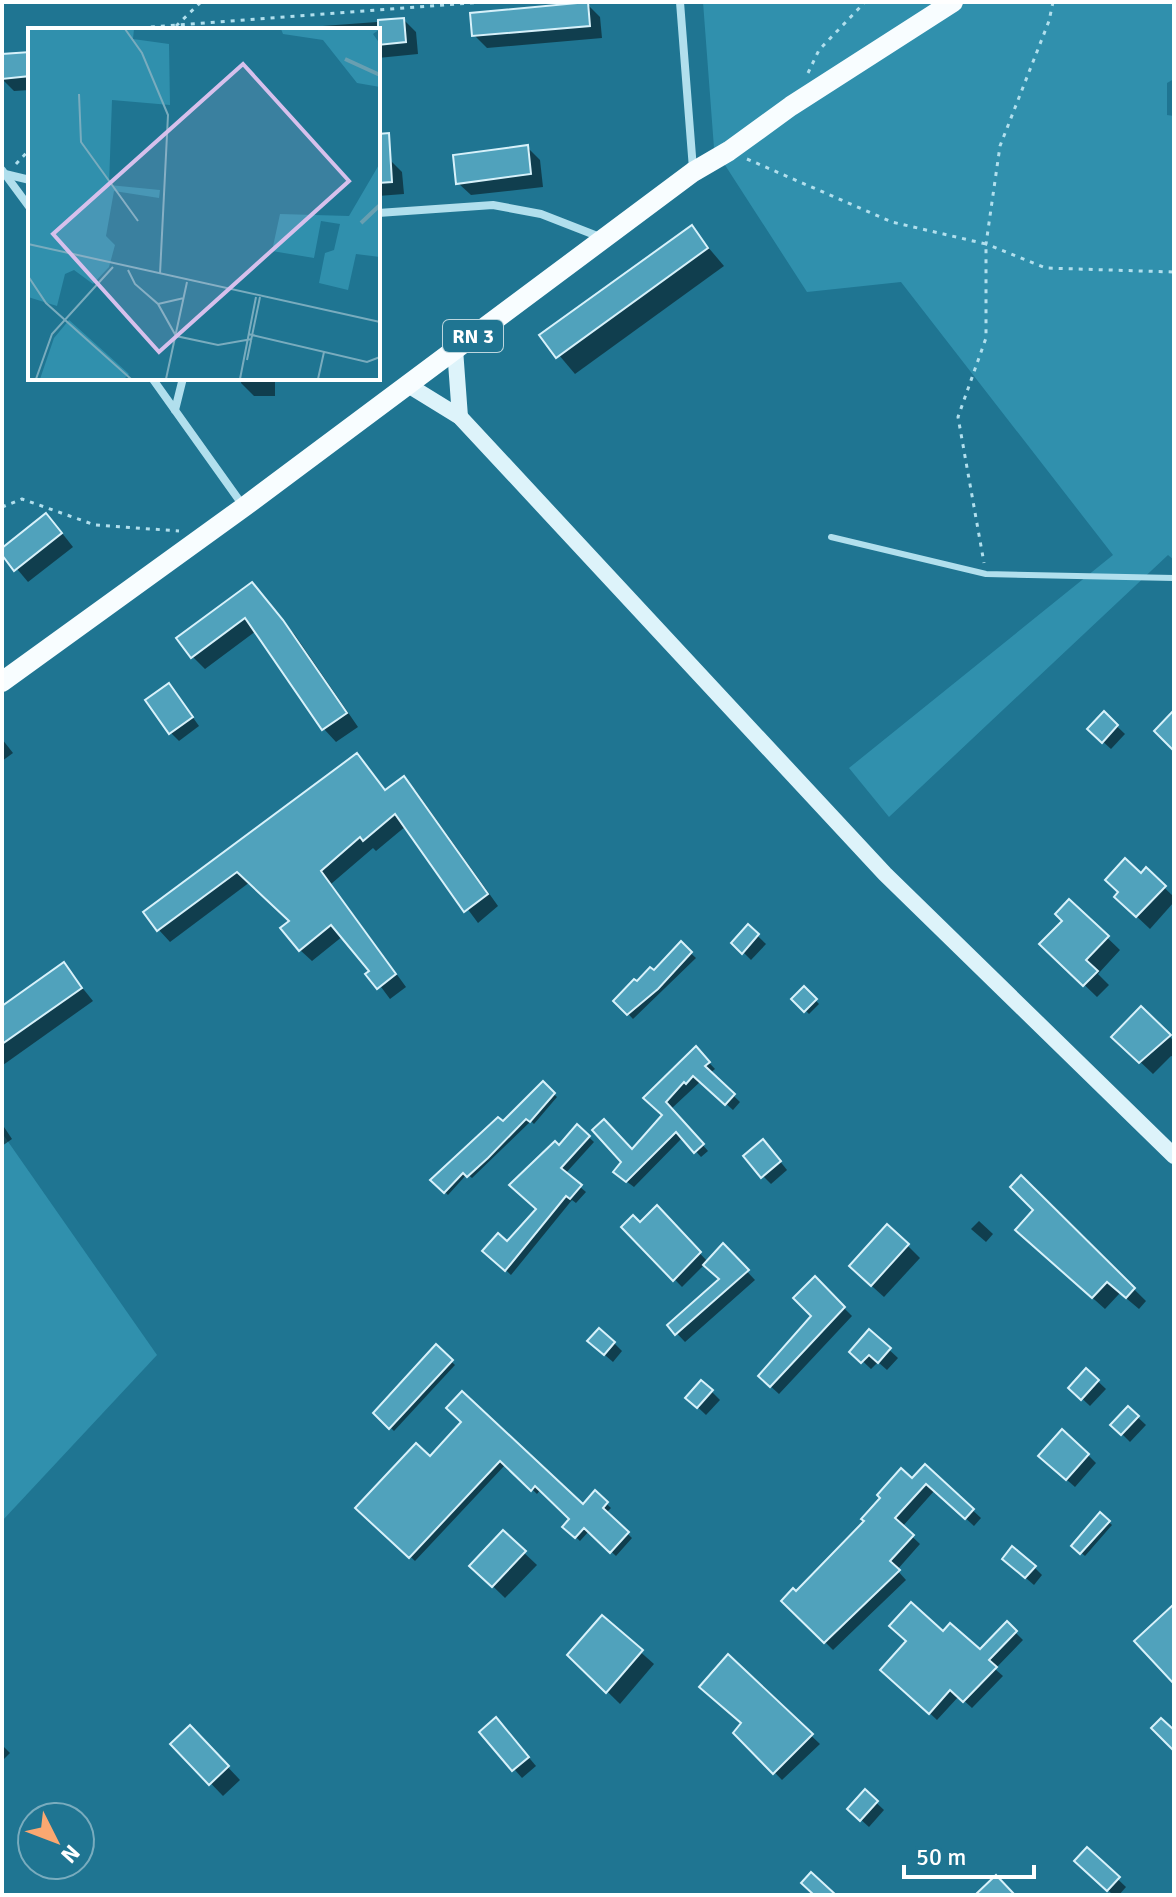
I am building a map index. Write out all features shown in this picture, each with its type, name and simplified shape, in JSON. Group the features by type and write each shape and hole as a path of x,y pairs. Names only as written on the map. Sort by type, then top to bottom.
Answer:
{"main road":[{"name":"RN 3","path":"2,682 244,507 693,172 953,2"}],"street":[{"path":"680,2 693,172"},
{"path":"3,174 28,180"},
{"path":"3,174 28,205"},
{"path":"380,213 493,205 541,214 603,239"},
{"path":"455,349 460,417"},
{"path":"153,380 244,507"},
{"path":"175,410 182,380"},
{"path":"408,385 460,417 885,874 1174,1156"}],"lane":[{"path":"831,537 986,574 1174,578"}],"path":[{"path":"176,26 201,2"},
{"path":"144,28 485,2"},
{"path":"805,78 819,50 865,2"},
{"path":"986,574 958,417 986,338 986,244 1000,146 1049,21 1053,2"},
{"path":"3,174 28,151"},
{"path":"729,151 892,222 986,244 1046,268 1174,272"},
{"path":"2,507 22,499 95,525 207,533"}],"shaded area":[{"path":"703,2 1174,2 1174,79 1167,83 1167,115 1174,116 1174,560 1168,555 889,817 849,768 1113,555 901,282 807,292 714,148"},
{"path":"2,1133 157,1355 2,1521"}],"building":[{"path":"588,2 590,26 472,36 470,13"},
{"path":"404,18 406,42 380,45 378,20"},
{"path":"28,52 28,76 2,79 2,54"},
{"path":"389,133 392,182 380,183 380,134"},
{"path":"528,145 531,174 456,184 453,155"},
{"path":"692,225 708,248 556,358 539,335"},
{"path":"46,513 62,533 14,571 2,555 2,548"},
{"path":"252,582 283,620 347,713 322,730 245,618 191,658 176,638"},
{"path":"169,683 193,717 169,734 145,700"},
{"path":"1174,710 1174,751 1154,731"},
{"path":"1104,711 1118,725 1102,743 1087,729"},
{"path":"357,753 385,790 404,776 488,894 464,912 395,814 363,841 360,837 321,871 396,974 377,989 365,974 369,971 331,925 299,951 280,928 289,921 237,872 157,931 143,912"},
{"path":"1125,858 1141,873 1146,867 1166,886 1136,917 1114,897 1118,892 1105,880"},
{"path":"1069,899 1109,936 1086,960 1098,971 1083,986 1039,944 1062,921 1055,914"},
{"path":"748,924 759,934 742,954 731,943"},
{"path":"681,941 692,952 658,989 627,1015 613,1001 634,979 637,981 650,967 654,970"},
{"path":"64,962 82,988 2,1044 2,1006"},
{"path":"804,986 817,999 804,1012 791,999"},
{"path":"1141,1006 1171,1035 1139,1063 1111,1037"},
{"path":"696,1046 710,1062 705,1066 735,1094 725,1105 693,1076 686,1084 684,1082 666,1102 704,1144 694,1153 676,1132 626,1182 613,1172 621,1162 592,1130 604,1119 632,1149 662,1115 643,1098"},
{"path":"543,1081 555,1093 530,1122 526,1119 467,1177 463,1173 444,1193 430,1180 498,1117 503,1121"},
{"path":"577,1124 590,1136 561,1168 582,1185 570,1199 566,1196 505,1271 482,1251 498,1233 507,1241 536,1209 509,1185 555,1141 559,1145"},
{"path":"763,1139 781,1161 761,1178 743,1156"},
{"path":"1021,1175 1135,1288 1126,1298 1107,1282 1092,1298 1015,1230 1033,1210 1010,1187"},
{"path":"657,1205 701,1252 673,1281 621,1227 633,1215 640,1222"},
{"path":"887,1224 909,1244 871,1286 849,1266"},
{"path":"723,1243 749,1270 675,1335 667,1325 719,1279 703,1265"},
{"path":"815,1276 845,1307 770,1387 758,1376 811,1316 793,1298"},
{"path":"599,1328 615,1342 604,1355 587,1341"},
{"path":"869,1329 891,1348 878,1363 869,1355 861,1363 849,1352"},
{"path":"436,1344 453,1360 389,1429 373,1413"},
{"path":"1086,1368 1099,1380 1081,1400 1068,1388"},
{"path":"701,1380 713,1390 697,1408 685,1398"},
{"path":"462,1391 583,1504 595,1490 608,1502 603,1508 629,1532 610,1553 584,1528 575,1538 562,1527 569,1519 535,1486 531,1491 500,1461 409,1558 355,1508 416,1443 430,1456 461,1422 446,1408"},
{"path":"1128,1406 1139,1416 1121,1435 1110,1425"},
{"path":"1062,1429 1089,1454 1066,1480 1038,1456"},
{"path":"925,1464 974,1509 965,1519 926,1484 895,1518 914,1535 890,1561 900,1570 824,1643 781,1601 793,1588 796,1591 864,1521 861,1519 880,1498 877,1495 901,1468 912,1478"},
{"path":"1100,1512 1110,1521 1080,1554 1071,1546"},
{"path":"503,1530 526,1551 492,1587 469,1566"},
{"path":"1012,1546 1036,1566 1025,1578 1002,1559"},
{"path":"911,1602 943,1631 950,1623 980,1649 1007,1621 1017,1631 989,1660 997,1667 963,1702 950,1690 929,1714 880,1670 906,1641 889,1626"},
{"path":"1174,1604 1174,1684 1134,1641"},
{"path":"602,1615 643,1650 606,1693 567,1655"},
{"path":"728,1654 813,1734 773,1774 733,1733 741,1723 699,1687"},
{"path":"496,1717 529,1757 512,1771 479,1732"},
{"path":"1161,1718 1174,1730 1174,1751 1151,1728"},
{"path":"190,1725 229,1766 209,1785 170,1744"},
{"path":"865,1789 878,1801 860,1821 847,1809"},
{"path":"1087,1847 1120,1877 1107,1891 1074,1861"},
{"path":"811,1872 836,1895 814,1895 801,1883"},
{"path":"996,1875 1015,1895 975,1895"}]}
